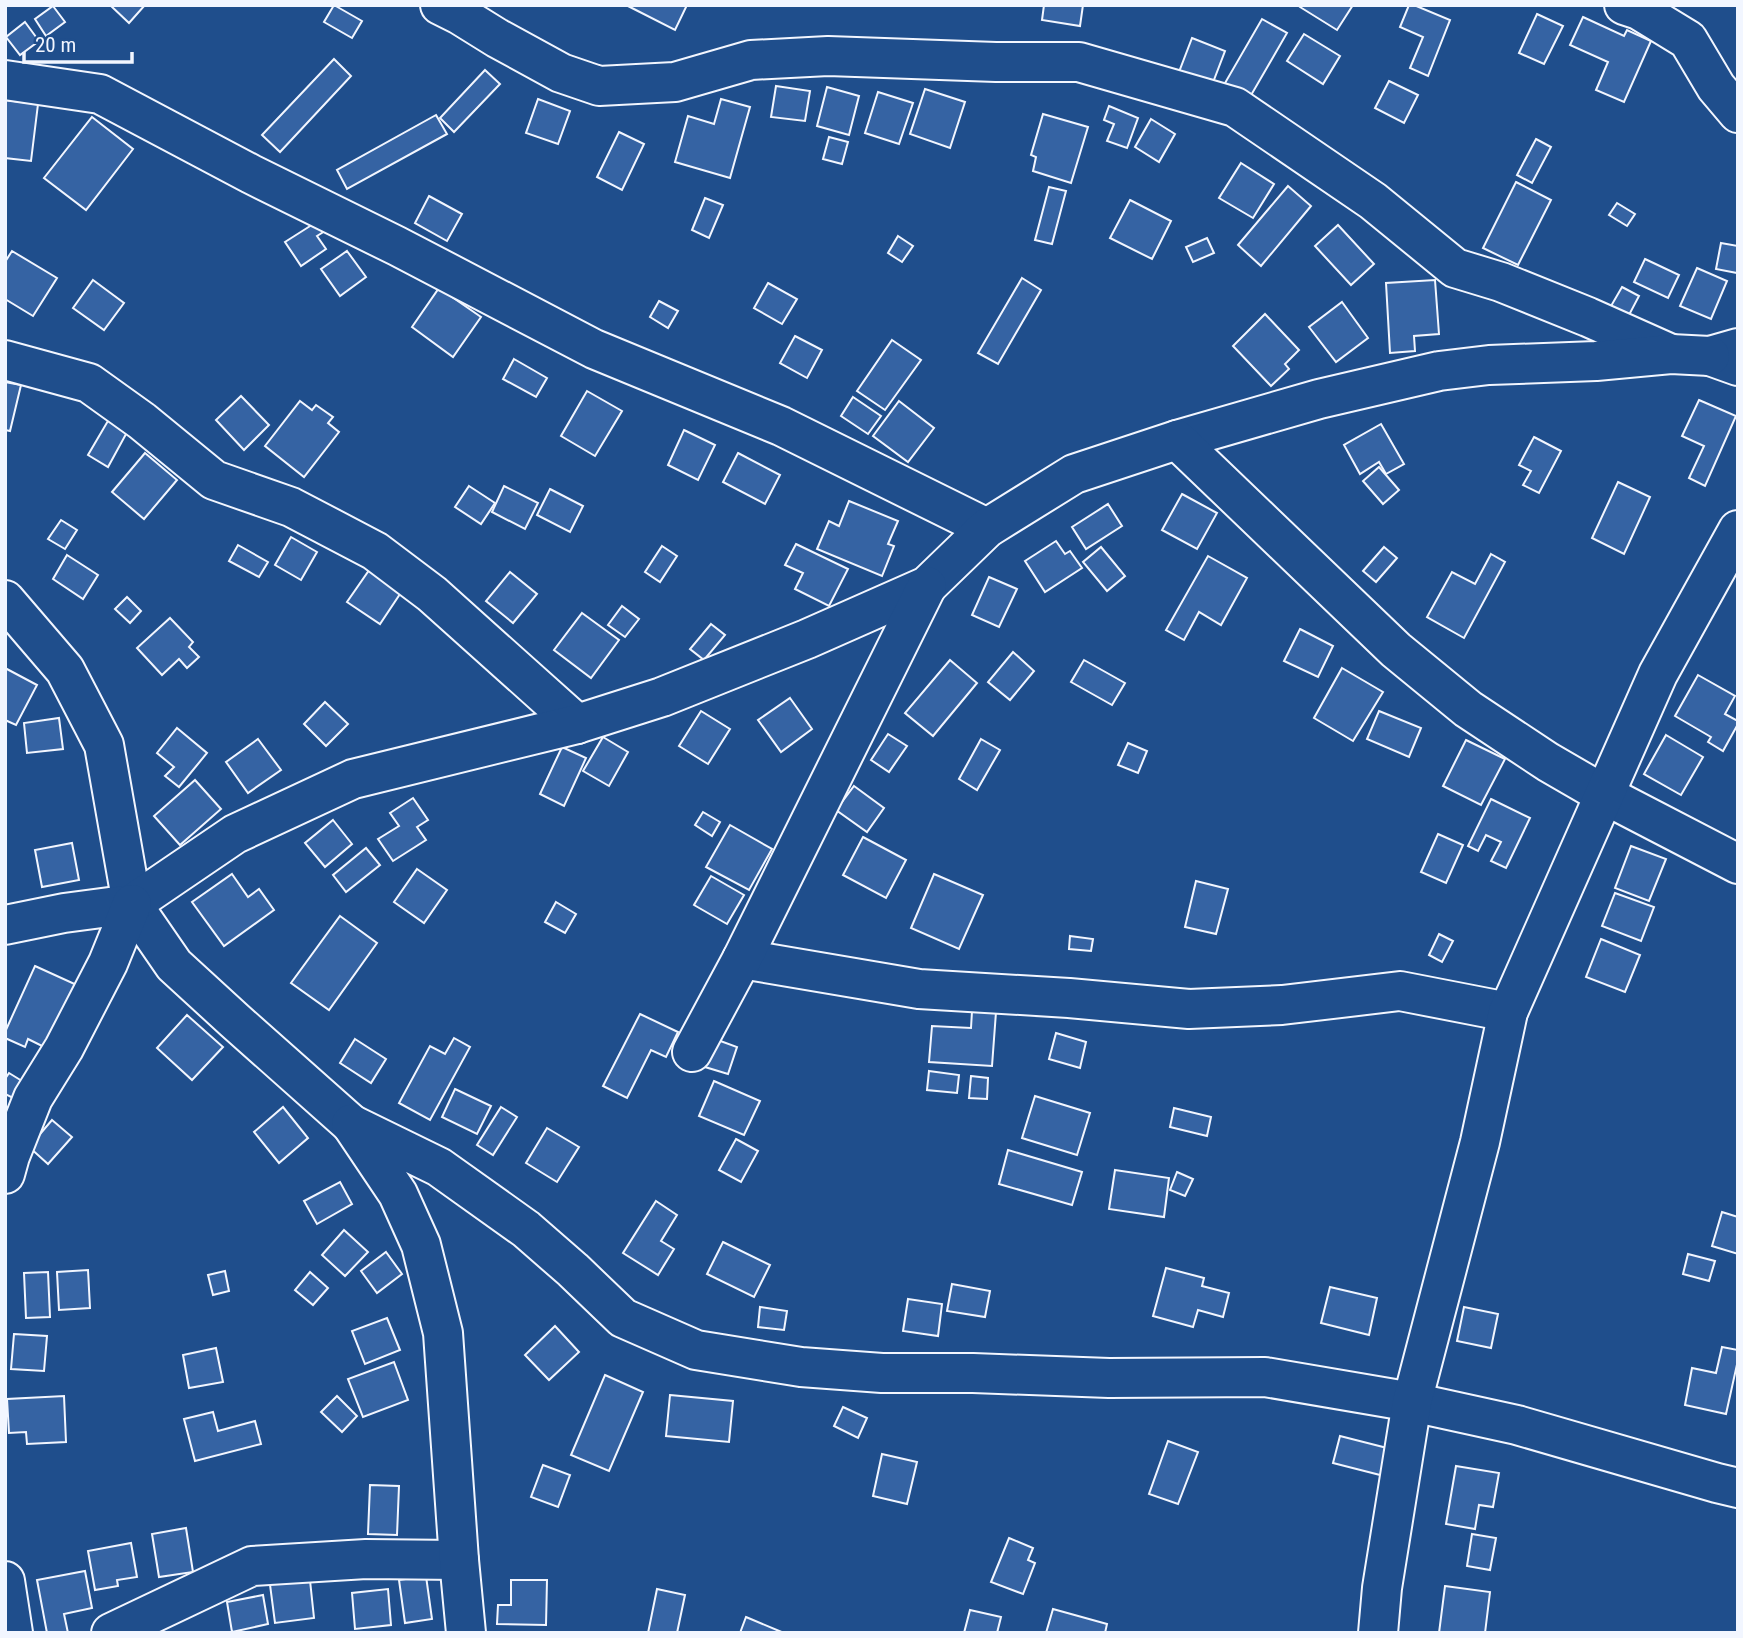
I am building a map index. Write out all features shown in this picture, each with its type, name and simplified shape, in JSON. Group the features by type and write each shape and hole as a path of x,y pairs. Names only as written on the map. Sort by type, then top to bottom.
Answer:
{"street":[{"path":"440,5 561,73 599,86 675,82 751,60 828,56 1079,62 1236,107 1373,201 1455,268 1501,282 1671,354"},
{"path":"1625,5 1639,10 1688,40 1716,87 1738,113"},
{"path":"5,80 100,94 594,349 781,426 987,528"},
{"path":"692,1052 743,959 927,586 987,528 1074,474 1177,440 1319,399 1439,372 1489,365 1596,361 1671,354 1729,357"},
{"path":"5,360 89,383 142,421 214,480 291,507 375,551 432,594 577,724"},
{"path":"1177,440 1396,650 1468,709 1548,762 1605,795 1738,863"},
{"path":"1378,1633 1382,1588 1412,1402 1480,1142 1508,1012 1658,674 1738,530"},
{"path":"5,925 132,904 235,834 353,779 577,724 662,697 807,639 927,586"},
{"path":"5,600 65,670 104,745 132,904 174,965 351,1124 398,1194 421,1245 443,1333 459,1560 467,1633"},
{"path":"5,1174 33,1098 64,1048 108,963 132,904"},
{"path":"743,959 919,989 1069,998 1189,1009 1283,1005 1400,991 1508,1012"},
{"path":"351,1124 439,1167 515,1222 573,1270 623,1318 696,1350 802,1367 882,1373 1109,1378 1265,1377 1412,1402 1517,1425 1738,1488"},
{"path":"111,1633 252,1566 366,1559 459,1560"},
{"path":"5,1581 13,1633"}],"building":[{"path":"110,5 145,5 129,23"},
{"path":"334,5 362,21 352,38 324,22"},
{"path":"626,5 687,5 675,30"},
{"path":"1044,5 1083,5 1080,26 1042,20"},
{"path":"1353,5 1337,30 1300,7"},
{"path":"1409,5 1450,20 1428,76 1410,68 1423,37 1400,27"},
{"path":"53,6 65,22 46,36 35,19"},
{"path":"1537,14 1563,26 1544,64 1519,53"},
{"path":"1583,17 1624,36 1627,30 1651,41 1624,102 1596,90 1608,62 1570,45"},
{"path":"1262,19 1287,33 1250,97 1225,83"},
{"path":"25,22 39,41 20,55 6,37"},
{"path":"1304,34 1340,56 1323,84 1287,61"},
{"path":"1192,38 1225,51 1212,85 1179,72"},
{"path":"334,59 351,76 280,152 262,135"},
{"path":"485,70 500,84 454,132 440,118"},
{"path":"1389,81 1418,95 1404,123 1375,108"},
{"path":"776,86 810,91 805,121 771,117"},
{"path":"827,87 859,96 849,135 817,126"},
{"path":"925,89 965,102 950,148 910,134"},
{"path":"878,92 913,103 899,144 865,133"},
{"path":"538,99 570,111 558,144 526,133"},
{"path":"721,99 750,107 730,178 675,162 688,116 714,124"},
{"path":"5,100 38,104 31,161 5,158"},
{"path":"1109,106 1138,118 1127,148 1107,141 1114,124 1104,120"},
{"path":"1043,114 1088,127 1071,183 1033,171 1036,157 1031,155"},
{"path":"436,115 447,134 347,189 337,170"},
{"path":"92,117 133,149 86,210 44,178"},
{"path":"1151,119 1175,134 1159,162 1135,147"},
{"path":"619,132 644,144 622,190 597,177"},
{"path":"829,137 848,142 842,164 823,159"},
{"path":"1536,139 1551,147 1532,183 1517,175"},
{"path":"1241,163 1274,184 1253,218 1219,198"},
{"path":"1516,182 1551,200 1518,265 1483,248"},
{"path":"1288,186 1311,206 1261,266 1238,245"},
{"path":"1049,187 1066,191 1052,244 1035,240"},
{"path":"429,196 462,214 447,241 415,223"},
{"path":"705,198 723,205 709,238 692,230"},
{"path":"1130,200 1171,221 1152,259 1110,238"},
{"path":"1617,203 1635,214 1627,226 1609,215"},
{"path":"318,221 325,231 317,236 326,249 301,266 285,242"},
{"path":"1338,225 1374,264 1351,285 1315,246"},
{"path":"898,236 913,246 902,262 888,253"},
{"path":"1207,238 1214,253 1193,262 1186,247"},
{"path":"1721,243 1738,246 1737,273 1716,269"},
{"path":"12,251 57,278 33,316 5,299 5,262"},
{"path":"347,251 366,277 340,296 321,269"},
{"path":"1645,259 1679,275 1668,298 1634,282"},
{"path":"1697,268 1727,281 1711,319 1680,306"},
{"path":"1022,278 1041,290 998,364 978,353"},
{"path":"93,280 124,303 104,330 73,308"},
{"path":"1435,280 1439,334 1414,336 1415,351 1390,353 1386,283"},
{"path":"768,283 797,299 782,324 754,308"},
{"path":"1622,287 1639,296 1629,315 1611,306"},
{"path":"439,288 481,317 453,357 412,327"},
{"path":"659,301 678,311 668,328 650,317"},
{"path":"1342,302 1368,338 1336,362 1309,327"},
{"path":"1265,314 1299,350 1285,364 1289,369 1271,386 1233,346"},
{"path":"795,336 822,350 807,378 780,363"},
{"path":"892,340 921,360 885,410 857,391"},
{"path":"514,359 547,378 536,397 503,379"},
{"path":"5,382 21,385 10,431 5,430"},
{"path":"587,391 622,411 595,456 561,436"},
{"path":"241,396 269,425 244,450 216,420"},
{"path":"853,397 881,416 868,434 841,416"},
{"path":"1699,400 1736,416 1705,486 1689,478 1704,446 1682,436"},
{"path":"300,401 312,410 316,405 333,417 328,423 339,432 304,477 265,446"},
{"path":"899,401 934,428 908,462 873,436"},
{"path":"112,414 131,425 108,467 88,455"},
{"path":"1381,424 1404,464 1386,474 1379,462 1360,474 1344,445"},
{"path":"684,430 715,445 698,480 668,465"},
{"path":"1534,437 1561,451 1539,493 1523,485 1531,471 1519,465"},
{"path":"145,453 177,480 144,519 112,492"},
{"path":"738,453 780,475 765,504 723,482"},
{"path":"1379,467 1399,490 1383,504 1363,481"},
{"path":"1618,482 1650,497 1624,554 1592,538"},
{"path":"469,486 495,503 481,524 455,507"},
{"path":"504,486 538,503 525,529 492,512"},
{"path":"550,489 583,506 570,532 537,515"},
{"path":"1182,494 1217,513 1197,549 1162,530"},
{"path":"849,501 898,521 888,544 894,546 882,576 817,549 829,521 839,526"},
{"path":"1108,504 1122,526 1086,549 1072,527"},
{"path":"61,520 77,530 65,549 48,539"},
{"path":"291,537 317,552 301,580 275,565"},
{"path":"1056,541 1065,554 1070,551 1082,568 1045,592 1025,561"},
{"path":"796,544 848,569 829,606 795,589 803,573 785,565"},
{"path":"238,545 268,562 259,577 229,561"},
{"path":"662,546 677,556 660,582 645,572"},
{"path":"1101,547 1125,576 1107,591 1083,562"},
{"path":"1384,547 1397,558 1376,582 1363,571"},
{"path":"1491,554 1505,562 1464,638 1427,617 1452,572 1475,584"},
{"path":"67,555 98,575 83,599 53,579"},
{"path":"1208,556 1247,578 1221,625 1199,612 1184,640 1166,630"},
{"path":"372,566 404,588 380,624 347,602"},
{"path":"510,572 537,594 513,623 486,601"},
{"path":"989,577 1017,589 999,627 972,615"},
{"path":"127,597 141,611 130,623 115,609"},
{"path":"622,606 639,619 625,637 608,625"},
{"path":"582,613 619,640 591,678 554,650"},
{"path":"170,618 193,642 189,647 199,657 187,668 179,659 162,675 137,648"},
{"path":"711,624 725,635 704,660 690,649"},
{"path":"1300,629 1333,646 1318,677 1284,661"},
{"path":"1013,652 1034,671 1010,700 988,682"},
{"path":"950,660 977,683 933,736 905,713"},
{"path":"1084,660 1125,683 1112,705 1071,682"},
{"path":"5,668 37,685 16,725 5,720"},
{"path":"1342,668 1383,692 1353,741 1314,718"},
{"path":"1698,675 1735,696 1725,714 1738,721 1738,724 1723,751 1708,742 1711,737 1675,716"},
{"path":"790,698 812,729 781,752 758,720"},
{"path":"325,702 348,724 326,746 304,724"},
{"path":"701,711 730,729 708,764 679,746"},
{"path":"1379,711 1421,728 1409,757 1367,739"},
{"path":"59,718 63,749 27,753 24,723"},
{"path":"177,728 207,753 179,787 165,776 174,767 157,753"},
{"path":"888,734 907,746 889,772 871,760"},
{"path":"1666,735 1703,757 1681,795 1644,774"},
{"path":"603,737 628,752 609,786 583,771"},
{"path":"258,739 281,770 248,793 226,762"},
{"path":"981,739 1000,750 977,790 959,779"},
{"path":"1466,740 1505,759 1481,805 1443,786"},
{"path":"1128,743 1147,751 1138,773 1118,765"},
{"path":"562,747 586,758 564,806 540,794"},
{"path":"195,780 221,809 180,845 154,816"},
{"path":"854,786 884,808 867,832 836,810"},
{"path":"413,798 428,820 417,827 426,840 393,861 378,839 399,826 390,813"},
{"path":"1491,799 1530,818 1506,868 1491,861 1501,842 1486,835 1478,851 1468,846"},
{"path":"703,812 720,822 712,836 695,825"},
{"path":"333,820 352,844 325,867 305,843"},
{"path":"730,825 772,849 749,890 706,867"},
{"path":"1438,834 1463,845 1446,883 1421,872"},
{"path":"863,837 906,860 886,898 843,875"},
{"path":"72,843 79,880 42,887 35,850"},
{"path":"1631,846 1666,859 1649,901 1615,888"},
{"path":"366,848 380,865 346,892 333,875"},
{"path":"417,869 447,890 424,923 394,902"},
{"path":"232,874 248,897 259,889 274,910 224,946 192,902"},
{"path":"934,874 983,895 959,949 911,928"},
{"path":"711,876 744,895 727,924 694,905"},
{"path":"1196,881 1228,889 1216,934 1185,927"},
{"path":"1615,893 1654,907 1641,941 1602,926"},
{"path":"556,902 576,914 565,933 545,922"},
{"path":"340,916 377,943 329,1010 291,983"},
{"path":"1439,934 1453,941 1442,962 1429,955"},
{"path":"1070,936 1093,939 1091,951 1069,949"},
{"path":"1601,939 1640,955 1625,992 1586,977"},
{"path":"35,966 79,986 50,1050 28,1039 25,1047 5,1038 5,1032"},
{"path":"972,1011 996,1012 992,1066 929,1062 932,1026 971,1028"},
{"path":"640,1014 678,1032 666,1057 651,1050 627,1098 603,1086"},
{"path":"187,1015 223,1047 192,1080 157,1048"},
{"path":"1056,1033 1086,1042 1080,1068 1049,1059"},
{"path":"454,1038 470,1047 430,1120 399,1103 430,1046 445,1054"},
{"path":"355,1039 386,1059 371,1083 340,1063"},
{"path":"715,1039 737,1047 728,1074 705,1067"},
{"path":"929,1071 959,1075 957,1093 927,1090"},
{"path":"9,1073 22,1081 13,1098 5,1094 5,1079"},
{"path":"971,1076 988,1078 987,1099 969,1098"},
{"path":"714,1081 760,1101 744,1135 699,1116"},
{"path":"455,1089 491,1106 477,1134 442,1117"},
{"path":"1035,1096 1090,1113 1077,1155 1022,1138"},
{"path":"283,1107 308,1138 279,1163 254,1132"},
{"path":"501,1107 517,1117 493,1155 477,1145"},
{"path":"1174,1108 1211,1117 1207,1136 1170,1127"},
{"path":"52,1120 72,1137 48,1164 29,1147"},
{"path":"547,1128 579,1147 557,1182 526,1163"},
{"path":"736,1139 758,1151 741,1182 719,1170"},
{"path":"1008,1150 1082,1172 1072,1205 999,1184"},
{"path":"1115,1170 1169,1178 1164,1217 1109,1209"},
{"path":"1177,1172 1193,1179 1185,1196 1170,1190"},
{"path":"340,1182 352,1204 317,1224 304,1201"},
{"path":"656,1201 677,1215 661,1241 674,1249 658,1275 623,1253"},
{"path":"1722,1212 1738,1217 1738,1254 1712,1246"},
{"path":"344,1230 368,1252 345,1276 322,1255"},
{"path":"723,1242 770,1265 754,1297 707,1274"},
{"path":"386,1252 402,1274 377,1293 361,1271"},
{"path":"1688,1254 1715,1261 1709,1281 1683,1274"},
{"path":"1166,1268 1204,1278 1202,1286 1229,1293 1223,1317 1198,1310 1193,1327 1153,1316"},
{"path":"88,1270 90,1308 59,1310 57,1272"},
{"path":"225,1271 229,1291 213,1295 208,1275"},
{"path":"48,1272 50,1317 26,1318 24,1273"},
{"path":"310,1272 328,1288 313,1305 295,1290"},
{"path":"952,1284 990,1291 985,1317 947,1311"},
{"path":"1330,1287 1377,1298 1369,1335 1321,1323"},
{"path":"908,1299 942,1304 938,1336 903,1331"},
{"path":"760,1307 787,1311 784,1330 758,1327"},
{"path":"1464,1307 1498,1314 1491,1348 1457,1341"},
{"path":"387,1318 400,1350 365,1364 352,1331"},
{"path":"555,1326 579,1352 549,1380 525,1355"},
{"path":"14,1334 47,1336 44,1371 11,1369"},
{"path":"1722,1347 1738,1350 1726,1414 1685,1405 1692,1368 1716,1373"},
{"path":"216,1348 223,1382 189,1388 183,1355"},
{"path":"394,1362 408,1400 363,1417 348,1379"},
{"path":"605,1375 643,1392 609,1471 571,1455"},
{"path":"670,1395 733,1401 729,1442 666,1436"},
{"path":"64,1396 66,1442 27,1444 26,1432 9,1433 7,1399"},
{"path":"337,1396 357,1416 342,1432 321,1412"},
{"path":"843,1407 867,1418 858,1438 834,1426"},
{"path":"213,1412 218,1431 255,1421 261,1444 195,1461 184,1419"},
{"path":"1340,1436 1391,1449 1384,1476 1333,1463"},
{"path":"1168,1441 1198,1452 1178,1504 1149,1494"},
{"path":"882,1454 917,1462 907,1504 873,1496"},
{"path":"543,1465 570,1475 558,1507 531,1497"},
{"path":"1456,1466 1499,1473 1493,1507 1479,1505 1475,1529 1446,1524"},
{"path":"370,1485 399,1486 397,1535 368,1534"},
{"path":"186,1528 193,1572 159,1577 152,1534"},
{"path":"1472,1534 1496,1538 1490,1570 1467,1566"},
{"path":"1009,1538 1033,1548 1028,1560 1035,1563 1023,1594 991,1582"},
{"path":"131,1543 137,1577 117,1580 118,1586 95,1590 88,1551"},
{"path":"85,1571 92,1608 64,1614 68,1633 47,1633 37,1580"},
{"path":"309,1571 314,1618 275,1623 269,1577"},
{"path":"426,1576 432,1619 405,1623 399,1580"},
{"path":"511,1580 547,1580 546,1625 497,1624 498,1605 511,1605"},
{"path":"1445,1586 1490,1592 1485,1633 1439,1633"},
{"path":"388,1589 391,1625 355,1629 352,1593"},
{"path":"657,1589 685,1595 677,1633 648,1633"},
{"path":"263,1595 268,1624 232,1632 227,1602"},
{"path":"1053,1609 1107,1624 1105,1633 1046,1633"},
{"path":"970,1610 1001,1617 997,1633 964,1633"},
{"path":"746,1617 784,1633 740,1633"}]}
